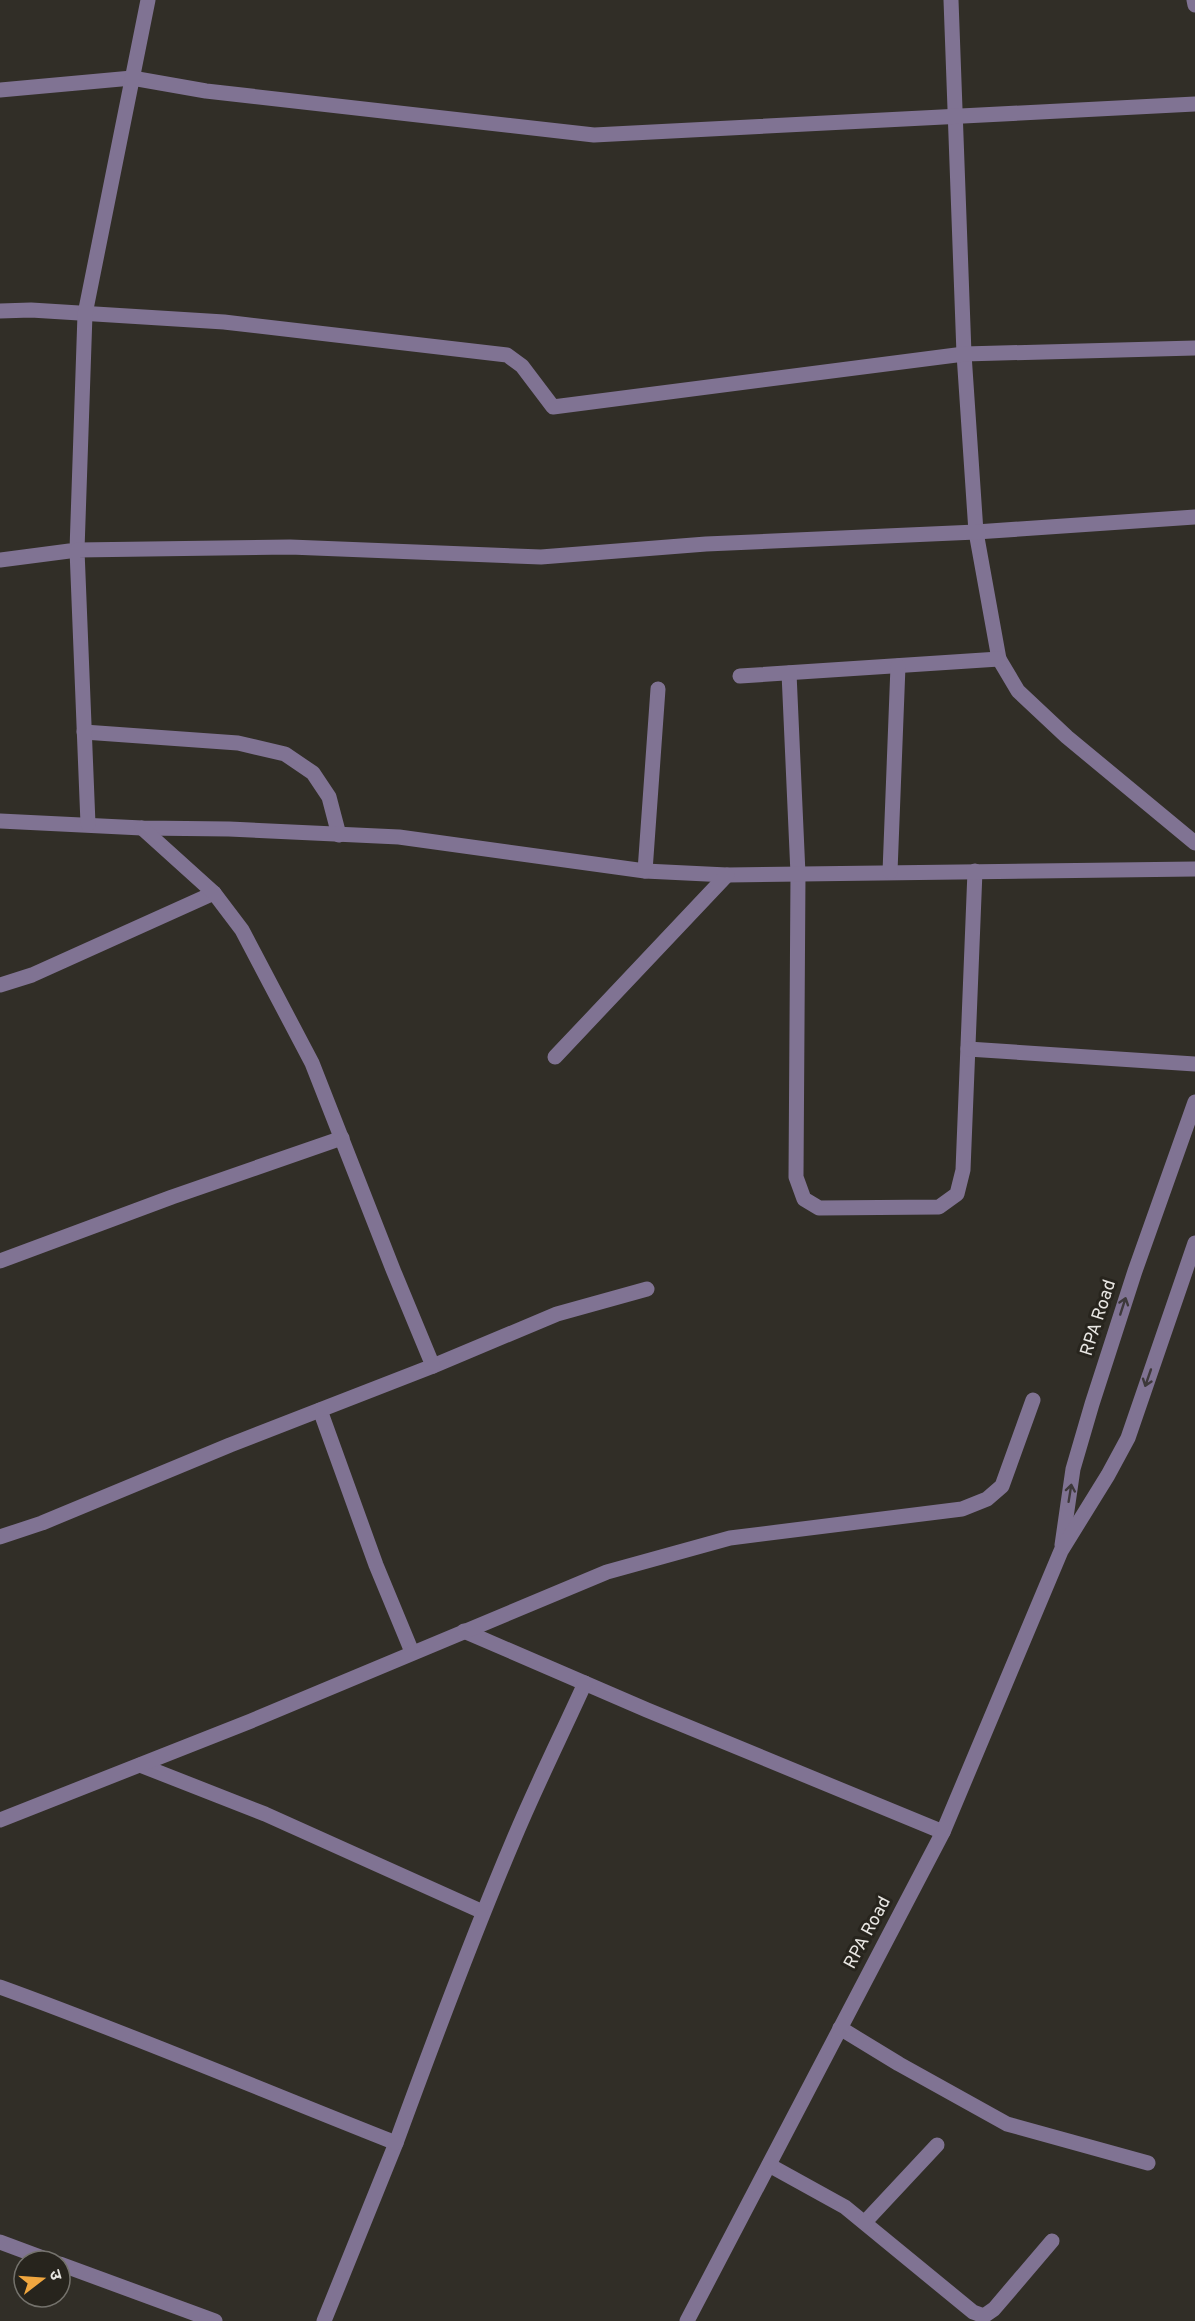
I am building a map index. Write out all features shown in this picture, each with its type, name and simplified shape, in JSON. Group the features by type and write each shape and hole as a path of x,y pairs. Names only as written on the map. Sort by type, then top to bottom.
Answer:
{"street":[{"path":"88,824 77,550 85,314 148,0"},
{"path":"951,0 964,354 976,532 999,659 1018,691 1067,737 1195,843"},
{"path":"1194,0 1195,5"},
{"path":"0,90 132,78 206,91 594,135 1195,104"},
{"path":"0,311 31,310 224,322 507,355 522,366 553,407 964,354 1195,348"},
{"path":"0,560 77,550 290,547 541,557 706,544 976,532 1195,517"},
{"path":"740,676 999,659"},
{"path":"890,872 898,666"},
{"path":"789,673 798,874 796,1177 804,1199 819,1208 939,1207 957,1194 963,1170 975,871"},
{"path":"645,871 658,689"},
{"path":"84,732 238,743 285,754 313,773 329,797 339,835"},
{"path":"0,821 399,837 645,871 727,875 1195,869"},
{"path":"142,828 214,893 242,930 312,1063 433,1366"},
{"path":"555,1057 727,875"},
{"path":"0,985 32,975 214,893"},
{"path":"968,1049 1195,1064"},
{"name":"RPA Road","path":"1061,1551 1073,1469 1092,1404 1135,1271 1195,1102"},
{"path":"0,1262 161,1201 342,1138"},
{"name":"RPA Road","path":"687,2321 943,1832 1061,1551 1128,1438 1195,1243"},
{"path":"0,1537 433,1366 557,1314 647,1290"},
{"path":"0,1820 251,1721 607,1572 730,1538 962,1509 987,1499 1002,1486 1033,1400"},
{"path":"320,1410 376,1565 412,1652"},
{"path":"464,1630 585,1683 943,1832"},
{"path":"324,2321 396,2143 483,1912 585,1683"},
{"path":"140,1765 265,1814 483,1912"},
{"path":"0,1987 110,2026 234,2079 396,2143"},
{"path":"840,2028 899,2064 1007,2124 1148,2163"},
{"path":"865,2222 937,2145"},
{"path":"768,2165 845,2207 973,2312 984,2316 994,2309 1052,2241"},
{"path":"0,2242 19,2249"},
{"path":"72,2268 215,2321"}]}
